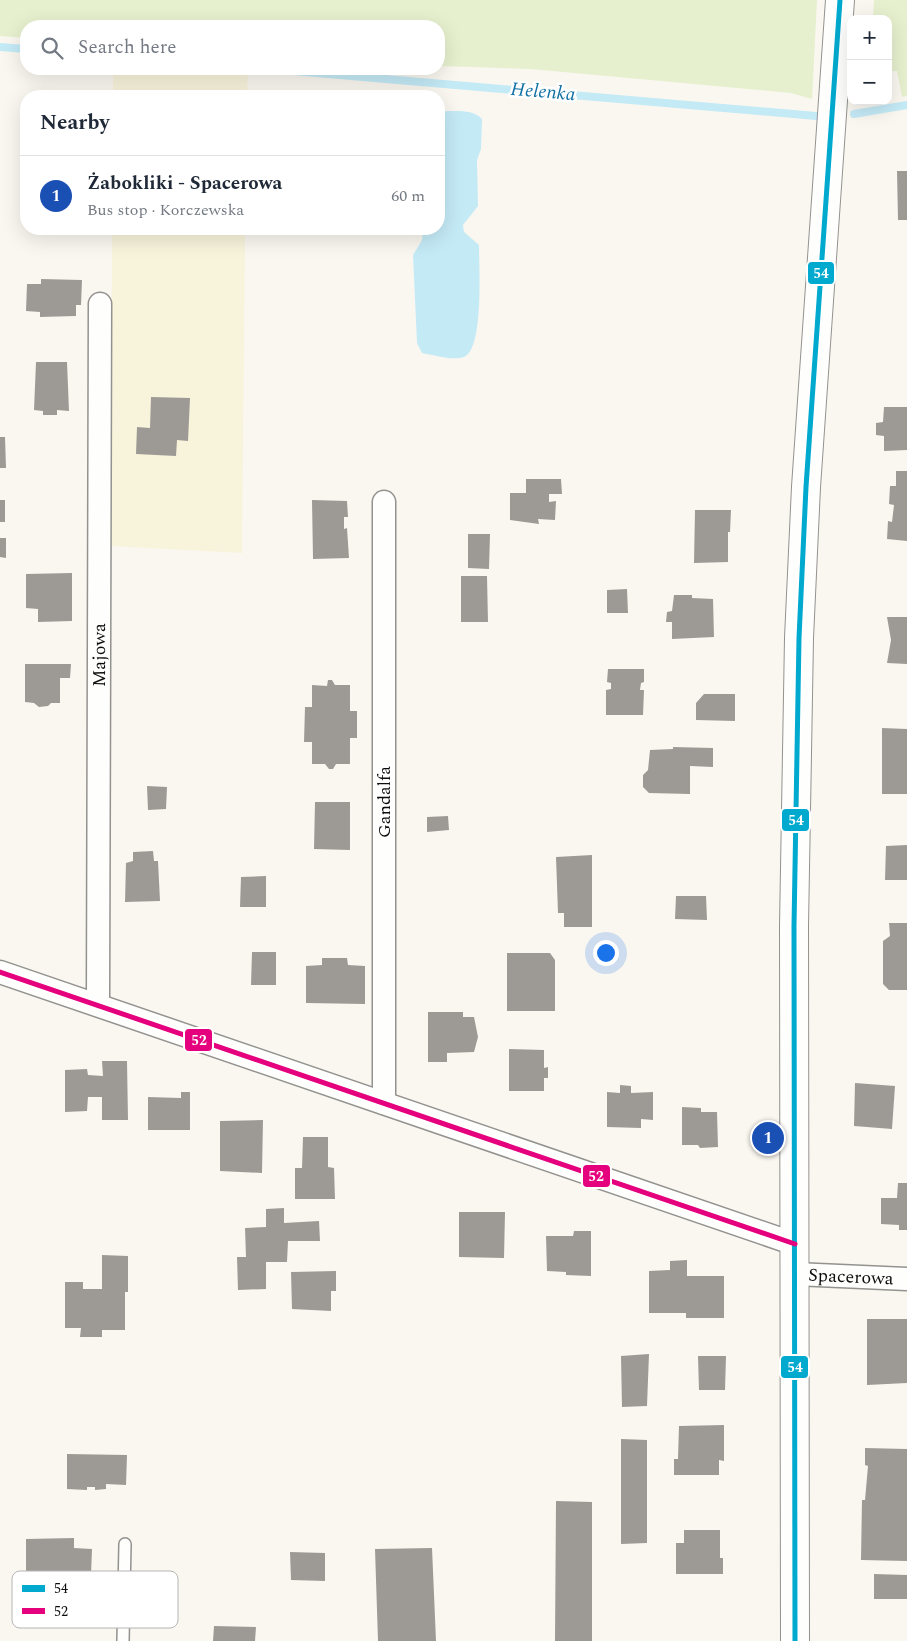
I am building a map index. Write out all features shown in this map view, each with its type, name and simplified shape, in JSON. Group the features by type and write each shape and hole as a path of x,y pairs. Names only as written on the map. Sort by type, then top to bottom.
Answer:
{"street":[{"path":"795,1641 794,926 799,638 806,487 840,0"},
{"name":"Majowa","path":"98,1005 100,304"},
{"name":"Gandalfa","path":"384,502 384,1103"},
{"name":"Spacerowa","path":"0,972 795,1244"},
{"name":"Spacerowa","path":"795,1274 907,1279"}],"lane":[{"path":"124,1571 125,1544"},
{"path":"123,1628 123,1641"}],"shaded area":[{"path":"113,75 248,75 247,90 113,90"},
{"path":"112,235 245,235 242,553 111,546"}],"green space":[{"path":"0,0 817,0 812,99 791,93 531,69 445,66 445,20 20,20 20,38 0,36"},
{"path":"874,0 907,0 907,96 902,97 897,71 892,71 892,15 873,15"}],"water":[{"path":"445,111 473,113 482,119 481,149 477,160 478,206 463,225 464,232 479,245 480,288 478,324 475,339 470,351 464,357 449,358 422,353 417,343 413,255 422,240 422,235 445,235"}],"building":[{"path":"897,171 907,171 907,220 898,220"},
{"path":"41,279 82,280 81,305 76,305 76,316 40,317 40,312 26,311 27,284 41,284"},
{"path":"36,362 67,362 69,411 57,410 57,415 43,415 43,411 34,410"},
{"path":"151,397 190,398 188,441 177,440 176,456 136,454 137,427 150,428"},
{"path":"884,407 907,407 907,450 884,451 884,436 876,435 876,423 883,422"},
{"path":"0,437 5,437 6,468 0,468"},
{"path":"896,471 907,471 907,541 887,539 888,521 892,522 894,505 889,504 890,486 896,486"},
{"path":"526,479 561,479 562,494 549,494 549,502 556,501 555,520 538,519 539,524 510,520 510,493 526,493"},
{"path":"0,500 5,500 5,522 0,522"},
{"path":"312,500 347,501 348,517 344,517 344,529 347,528 349,558 313,559"},
{"path":"695,510 731,510 730,532 728,532 728,562 694,563"},
{"path":"468,534 490,534 489,569 468,568"},
{"path":"0,538 6,538 6,558 0,557"},
{"path":"72,573 72,621 38,622 38,609 26,608 26,574"},
{"path":"461,576 487,576 488,622 461,622"},
{"path":"627,589 628,613 607,613 607,590"},
{"path":"674,595 692,595 692,598 713,599 714,637 672,639 672,622 666,622 667,612 672,611"},
{"path":"887,617 907,617 907,664 887,663 891,640"},
{"path":"25,664 71,664 70,678 60,678 60,703 51,703 48,706 39,707 34,703 25,702"},
{"path":"608,669 644,669 644,682 641,683 640,690 644,690 643,715 606,715 606,690 611,689 611,683 607,682"},
{"path":"328,680 332,680 335,685 350,685 350,711 357,711 357,738 350,738 350,764 336,764 333,769 329,769 325,764 312,764 312,742 304,742 305,707 312,707 312,685 327,686"},
{"path":"704,694 735,694 735,721 696,720 696,703"},
{"path":"882,728 907,729 907,794 882,794"},
{"path":"673,747 713,748 713,767 690,766 690,794 649,793 643,787 643,775 648,770 650,750 673,749"},
{"path":"147,786 167,787 166,809 148,810"},
{"path":"315,802 350,802 350,850 314,849"},
{"path":"448,816 449,830 427,832 427,817"},
{"path":"907,845 907,880 885,880 886,846"},
{"path":"153,851 154,861 158,861 160,901 125,902 126,863 133,861 133,852"},
{"path":"592,855 592,927 564,927 564,913 558,913 556,857"},
{"path":"266,876 266,907 240,907 241,877"},
{"path":"676,896 706,896 707,920 675,919"},
{"path":"889,923 907,923 907,990 889,990 883,984 883,941 890,936"},
{"path":"252,952 276,952 276,985 251,985"},
{"path":"507,953 550,953 555,960 555,1011 507,1011"},
{"path":"322,958 347,958 348,965 365,966 365,1004 306,1003 306,966 322,965"},
{"path":"428,1012 463,1012 463,1017 474,1017 478,1037 474,1052 447,1053 447,1062 428,1062"},
{"path":"509,1049 544,1050 544,1068 548,1067 548,1078 544,1078 544,1091 509,1091"},
{"path":"102,1061 127,1061 128,1120 102,1120 102,1097 88,1097 87,1111 65,1112 65,1070 87,1069 88,1075 103,1076"},
{"path":"855,1083 895,1086 892,1129 854,1126"},
{"path":"620,1085 631,1086 631,1093 653,1092 653,1120 641,1119 641,1128 607,1127 607,1092 620,1093"},
{"path":"181,1092 190,1092 190,1130 148,1130 148,1097 181,1098"},
{"path":"682,1107 701,1108 701,1112 717,1112 718,1147 700,1148 698,1145 682,1145"},
{"path":"263,1120 262,1173 220,1171 220,1121"},
{"path":"303,1137 328,1137 328,1167 334,1168 335,1199 295,1199 295,1168 302,1168"},
{"path":"898,1183 907,1183 907,1230 899,1230 899,1225 881,1224 881,1198 897,1198"},
{"path":"284,1208 284,1223 319,1221 320,1241 288,1241 287,1262 266,1262 266,1289 238,1290 237,1257 246,1257 245,1228 266,1227 266,1209"},
{"path":"459,1212 505,1212 504,1258 459,1257"},
{"path":"574,1231 591,1231 591,1276 566,1275 566,1272 547,1271 546,1236 573,1236"},
{"path":"102,1255 128,1256 128,1292 125,1292 125,1330 102,1330 102,1337 80,1337 81,1328 65,1328 65,1282 83,1282 83,1289 102,1289"},
{"path":"687,1260 687,1276 724,1276 724,1318 686,1318 686,1313 649,1313 649,1271 670,1270 670,1261"},
{"path":"336,1271 336,1291 331,1291 331,1311 292,1309 291,1272"},
{"path":"867,1319 907,1319 907,1383 867,1385"},
{"path":"649,1354 647,1406 622,1407 621,1356"},
{"path":"698,1356 726,1356 725,1390 699,1390"},
{"path":"724,1425 724,1461 719,1460 719,1475 674,1475 674,1459 678,1459 679,1426"},
{"path":"621,1439 647,1440 647,1543 621,1544"},
{"path":"865,1448 907,1449 907,1561 861,1560 862,1500 865,1500 868,1466 865,1465"},
{"path":"67,1454 127,1455 126,1485 106,1484 106,1489 95,1490 95,1487 87,1487 87,1490 67,1489"},
{"path":"556,1501 592,1502 592,1641 555,1641"},
{"path":"684,1530 720,1530 720,1558 723,1558 723,1574 676,1574 676,1543 684,1543"},
{"path":"74,1538 74,1548 92,1549 91,1571 26,1571 26,1539"},
{"path":"432,1548 436,1641 378,1641 375,1549"},
{"path":"290,1552 325,1553 325,1581 291,1580"},
{"path":"874,1574 907,1575 907,1599 874,1599"},
{"path":"214,1626 256,1627 255,1641 213,1641"}],"waterway":[{"name":"Helenka","path":"0,47 20,49"},
{"name":"Helenka","path":"340,75 816,116"},
{"name":"Helenka","path":"854,114 907,105"}],"transit line":[{"name":"54","path":"795,1641 794,926 799,638 806,487 840,0"},
{"name":"52","path":"0,972 795,1244"}],"place":[{"name":"Żabokliki - Spacerowa","path":"768,1138"}]}
